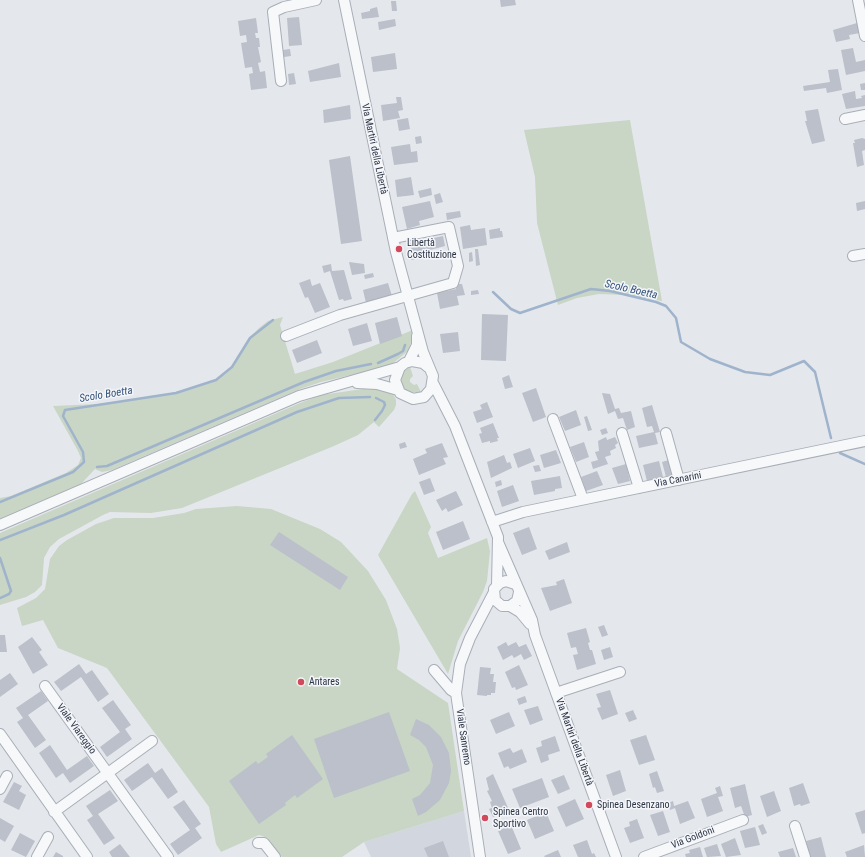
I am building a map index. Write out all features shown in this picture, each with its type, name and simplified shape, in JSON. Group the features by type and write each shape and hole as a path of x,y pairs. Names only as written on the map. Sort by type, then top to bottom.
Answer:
{"street":[{"path":"281,81 273,12 284,7 316,0"},
{"name":"Via Martiri della Libertà","path":"344,0 393,238 407,297 428,367 433,376 433,383 448,413 492,522 498,542 532,620 532,627"},
{"path":"858,0 865,36"},
{"path":"844,119 865,115"},
{"path":"286,336 340,315 407,297 453,282 458,266 449,227 393,238"},
{"path":"853,256 865,254"},
{"name":"Via Martiri della Libertà","path":"409,361 417,345 417,328"},
{"path":"0,525 299,396 400,367 409,361 419,361 428,367"},
{"path":"398,390 395,376 400,367"},
{"name":"Via Martiri della Libertà","path":"343,383 377,384 398,390 409,399 424,397 432,400 448,413"},
{"path":"424,397 431,389 433,383"},
{"path":"553,419 583,499"},
{"path":"622,433 640,488"},
{"path":"666,434 679,480"},
{"name":"Via Canarini","path":"492,522 523,512 865,441"},
{"name":"Via Martiri della Libertà","path":"498,542 495,600 520,612 532,627 616,857"},
{"path":"495,588 506,581 517,588 517,601 506,606"},
{"name":"Viale Sanremo","path":"480,857 456,693 460,664 470,638 495,588"},
{"name":"Viale Sanremo","path":"480,620 506,606"},
{"path":"434,670 450,690 456,693"},
{"path":"556,693 620,672"},
{"name":"Viale Viareggio","path":"45,686 168,857"},
{"path":"0,734 87,857"},
{"path":"54,812 152,741"},
{"path":"0,789 7,776"},
{"name":"Via Goldoni","path":"644,857 743,820"},
{"path":"795,826 805,857"},
{"path":"37,857 48,836"},
{"path":"258,843 264,843 275,857"}],"shaded area":[{"path":"464,811 471,857 371,857 364,842"}],"green space":[{"path":"630,120 662,301 627,295 599,294 577,298 558,305 537,223 535,177 524,130"},
{"path":"283,317 280,325 295,374 333,362 413,330 413,337 408,351 392,364 321,382 300,389 112,470 102,472 95,469 80,485 0,519 0,498 11,496 66,473 78,465 81,458 53,406 99,404 153,397 184,390 218,379 230,370 249,338 259,328 268,321"},
{"path":"410,367 413,376 410,379 410,382 414,385 417,384 421,392 406,391 401,384 403,372"},
{"path":"363,389 386,390 393,394 396,400 394,410 379,427 374,422 358,435 334,446 182,508 151,513 110,512 103,515 59,539 50,547 44,558 42,585 35,592 26,597 0,605 0,533 300,403 321,395"},
{"path":"415,491 431,527 428,533 438,558 487,538 490,551 487,581 458,641 448,674 378,555"},
{"name":"Antares","path":"237,506 271,509 320,529 341,542 368,571 386,600 397,629 400,648 397,669 448,703 464,811 364,842 342,857 282,857 268,838 259,835 221,852 216,844 209,807 107,668 58,648 43,620 22,626 17,608 36,598 45,589 50,559 59,546 67,540 96,524 114,518 153,518 184,513 196,509"}],"building":[{"path":"500,0 515,0 516,5 501,7"},
{"path":"391,1 396,1 397,11 392,11"},
{"path":"377,7 379,17 362,19 361,13 370,11 370,9"},
{"path":"299,17 302,45 289,46 287,18"},
{"path":"256,18 258,33 255,33 256,38 259,38 260,47 258,47 261,62 258,63 260,72 265,71 267,88 251,90 249,74 253,73 252,67 245,68 241,43 247,42 246,35 240,36 238,21"},
{"path":"395,19 396,26 379,30 378,22"},
{"path":"857,23 860,33 849,35 850,39 836,42 833,30"},
{"path":"853,48 856,62 865,60 865,71 846,75 841,50"},
{"path":"290,49 291,56 284,57 283,50"},
{"path":"395,53 397,69 373,72 371,57"},
{"path":"339,63 341,77 310,82 308,71"},
{"path":"838,69 842,90 827,93 826,88 804,91 803,86 830,82 828,70"},
{"path":"294,73 296,84 289,85 288,74"},
{"path":"865,83 865,90 861,90 860,84"},
{"path":"855,91 856,99 862,98 861,96 865,95 865,106 846,109 842,94"},
{"path":"396,97 401,97 403,110 398,111 400,118 383,121 381,105 397,103"},
{"path":"350,105 351,119 324,123 323,110"},
{"path":"818,109 825,141 812,144 805,121 807,121 805,111"},
{"path":"408,118 410,129 399,131 397,120"},
{"path":"421,136 422,143 416,144 415,137"},
{"path":"862,138 865,139 865,150 862,151 864,165 857,167 853,143 855,143 854,140"},
{"path":"410,144 411,152 417,151 418,162 394,165 391,147"},
{"path":"350,156 362,241 341,244 329,160"},
{"path":"411,177 414,195 397,197 395,180"},
{"path":"431,188 432,195 420,198 418,191"},
{"path":"440,193 443,202 436,204 434,195"},
{"path":"430,201 434,217 419,221 420,225 407,229 402,207"},
{"path":"865,201 865,209 857,211 856,203"},
{"path":"460,211 461,217 447,220 446,213"},
{"path":"470,225 471,230 485,228 487,245 463,249 460,227"},
{"path":"500,228 503,237 490,239 489,230"},
{"path":"443,236 445,246 426,251 427,257 411,260 410,253 412,253 410,243"},
{"path":"475,249 478,249 480,265 476,266"},
{"path":"472,252 473,261 469,262 469,253"},
{"path":"349,262 364,264 365,273 352,275"},
{"path":"331,264 332,271 344,270 352,299 344,301 343,299 339,300 330,271 324,273 322,266"},
{"path":"373,273 374,277 365,279 364,275"},
{"path":"310,279 312,286 320,283 330,307 315,313 308,297 305,298 299,283"},
{"path":"388,283 392,296 366,303 363,290"},
{"path":"455,284 462,284 465,295 457,296 459,305 440,309 437,293 456,289"},
{"path":"478,290 479,294 471,295 471,291"},
{"path":"482,314 508,315 506,361 481,360"},
{"path":"397,317 402,336 380,344 375,323"},
{"path":"367,323 372,341 353,346 348,329"},
{"path":"458,332 460,351 443,353 440,334"},
{"path":"317,340 322,353 297,363 292,350"},
{"path":"509,375 513,387 505,389 502,378"},
{"path":"536,388 546,417 533,422 522,393"},
{"path":"602,393 610,394 615,409 619,408 621,413 631,411 635,427 627,430 623,418 618,419 615,411 608,414"},
{"path":"487,402 493,417 477,423 473,412 482,409 480,405"},
{"path":"652,405 660,432 655,433 658,444 639,448 636,436 654,432 652,426 647,427 642,408"},
{"path":"576,410 581,425 565,431 559,417"},
{"path":"587,416 592,430 588,431 584,417"},
{"path":"493,423 499,438 497,438 498,441 482,443 479,434 482,433 480,428"},
{"path":"606,428 608,433 602,435 600,430"},
{"path":"606,437 607,440 615,437 618,443 615,445 616,448 610,451 611,455 605,457 608,464 593,469 591,462 598,460 595,452 599,451 598,441"},
{"path":"405,442 407,447 400,449 399,444"},
{"path":"584,442 589,457 576,462 570,447"},
{"path":"442,443 448,457 443,458 446,464 419,475 413,459 427,453 425,449"},
{"path":"530,448 535,461 518,468 513,454"},
{"path":"556,450 561,463 544,468 540,455"},
{"path":"504,455 507,463 510,462 512,468 491,478 487,462"},
{"path":"672,459 676,475 666,477 662,462"},
{"path":"659,461 663,477 647,481 643,465"},
{"path":"626,464 630,481 618,484 612,468"},
{"path":"539,465 541,471 535,472 533,466"},
{"path":"597,471 603,485 586,491 581,477"},
{"path":"560,476 562,488 555,489 555,491 534,495 531,481"},
{"path":"430,478 435,491 424,495 419,482"},
{"path":"501,480 502,485 496,487 495,482"},
{"path":"513,485 519,501 502,507 497,491"},
{"path":"456,491 463,505 448,512 446,508 442,511 436,500"},
{"path":"463,521 470,539 443,550 436,532"},
{"path":"529,527 537,549 522,555 513,533"},
{"path":"279,532 348,577 340,590 270,545"},
{"path":"567,542 570,552 549,560 545,551"},
{"path":"564,579 572,603 550,611 541,588 557,585 556,582"},
{"path":"604,625 608,635 602,637 598,627"},
{"path":"586,628 590,642 588,643 590,650 592,650 596,664 577,670 573,655 578,654 576,647 571,648 567,633"},
{"path":"0,635 5,635 7,652 0,652"},
{"path":"32,637 42,650 39,652 48,665 33,674 18,647"},
{"path":"506,642 508,646 516,642 519,647 526,644 532,656 524,660 521,654 514,658 512,655 503,660 497,647"},
{"path":"610,647 613,657 604,660 601,650"},
{"path":"79,664 86,674 92,670 109,694 98,702 81,677 61,691 54,682"},
{"path":"519,665 528,685 516,690 515,687 512,688 505,672"},
{"path":"480,667 491,668 490,674 494,674 493,682 496,682 495,693 491,693 491,695 477,695"},
{"path":"10,673 18,684 0,697 0,680"},
{"path":"610,690 618,714 602,720 597,708 601,707 596,694"},
{"path":"41,691 48,701 28,715 46,740 35,748 17,722 23,718 16,708"},
{"path":"525,696 527,702 519,705 517,699"},
{"path":"113,700 131,725 125,729 132,739 107,757 100,747 120,732 102,708"},
{"path":"538,706 543,720 530,725 524,710"},
{"path":"633,710 637,719 629,722 625,713"},
{"path":"389,712 410,771 334,798 314,739"},
{"path":"509,712 515,726 496,734 490,720"},
{"path":"416,719 429,725 441,737 449,753 451,771 449,783 440,800 426,812 418,816 412,799 420,795 430,783 433,765 426,747 419,740 410,735"},
{"path":"292,735 323,779 297,798 295,795 285,803 286,805 259,824 229,781 256,761 258,764 268,757 266,754"},
{"path":"646,735 655,760 639,765 630,740"},
{"path":"555,736 560,751 548,755 549,760 541,763 536,748 542,746 541,741"},
{"path":"50,745 67,770 87,756 94,766 70,783 63,773 56,778 39,753"},
{"path":"510,748 513,753 522,749 527,762 510,769 508,766 504,768 498,753"},
{"path":"148,763 155,773 162,768 178,792 168,799 152,777 132,791 124,780"},
{"path":"620,770 626,791 613,796 606,775"},
{"path":"657,771 664,791 657,793 655,787 653,788 649,774"},
{"path":"493,774 509,810 493,817 489,809 492,808 490,802 492,801 487,791 489,790 486,778"},
{"path":"564,775 570,789 558,794 551,780"},
{"path":"542,778 549,797 520,808 512,789"},
{"path":"14,782 22,786 19,791 26,795 19,810 3,802"},
{"path":"803,783 810,803 801,806 800,804 794,806 789,788"},
{"path":"745,784 752,815 745,817 741,806 735,808 730,788"},
{"path":"720,786 723,796 718,797 723,811 707,817 701,799 717,793 715,788"},
{"path":"110,790 118,801 98,814 115,838 104,845 87,820 93,816 86,806"},
{"path":"774,791 781,811 767,817 760,796"},
{"path":"575,799 584,819 566,827 557,807"},
{"path":"184,800 201,824 195,828 202,838 178,855 170,844 190,830 173,807"},
{"path":"673,801 674,806 688,801 695,818 680,824 675,808 670,810 668,803"},
{"path":"865,810 865,833 862,834 855,813"},
{"path":"663,811 670,832 658,836 650,815"},
{"path":"546,812 554,831 535,839 527,820"},
{"path":"0,818 14,826 5,842 0,839"},
{"path":"637,819 644,838 630,843 624,828 630,826 629,822"},
{"path":"763,824 767,833 762,835 758,826"},
{"path":"511,825 521,849 508,854 498,831"},
{"path":"755,827 760,845 745,848 740,831"},
{"path":"20,833 35,841 26,857 11,850"},
{"path":"821,837 826,857 810,857 806,841"},
{"path":"735,838 741,855 726,857 721,844"},
{"path":"587,840 592,854 594,853 596,857 578,857 573,845"},
{"path":"443,841 449,857 428,857 424,848"},
{"path":"120,844 130,857 112,857 109,852"},
{"path":"717,844 721,856 707,857 704,848"},
{"path":"864,845 865,857 847,857 845,852"},
{"path":"700,847 703,857 686,857 685,854 690,853 689,850"},
{"path":"793,848 796,857 780,857 778,852"},
{"path":"558,850 561,857 544,856"},
{"path":"56,852 63,856 63,857 53,857"}],"waterway":[{"name":"Scolo Boetta","path":"493,292 511,309 520,313 591,289 610,291 656,302 666,306 676,318 681,342 710,359 745,372 770,375 804,361 815,372 831,438"},
{"name":"Scolo Boetta","path":"0,502 73,472 84,462 83,452 63,416 65,410 176,393 216,380 232,367 250,338 273,320"},
{"path":"378,363 403,351 405,345"},
{"path":"97,467 107,466 304,382 336,371 371,364"},
{"path":"0,540 64,515 297,412 339,398 370,397"},
{"path":"375,420 385,405 384,402 376,398"},
{"name":"Scolo Boetta","path":"840,453 865,464"},
{"name":"Scolo Boetta","path":"0,558 11,591 9,594 0,598"}],"place":[{"name":"Libertà Costituzione","path":"399,249"},
{"name":"Antares","path":"301,682"},
{"name":"Spinea Desenzano","path":"589,805"},
{"name":"Spinea Centro Sportivo","path":"485,818"}]}
